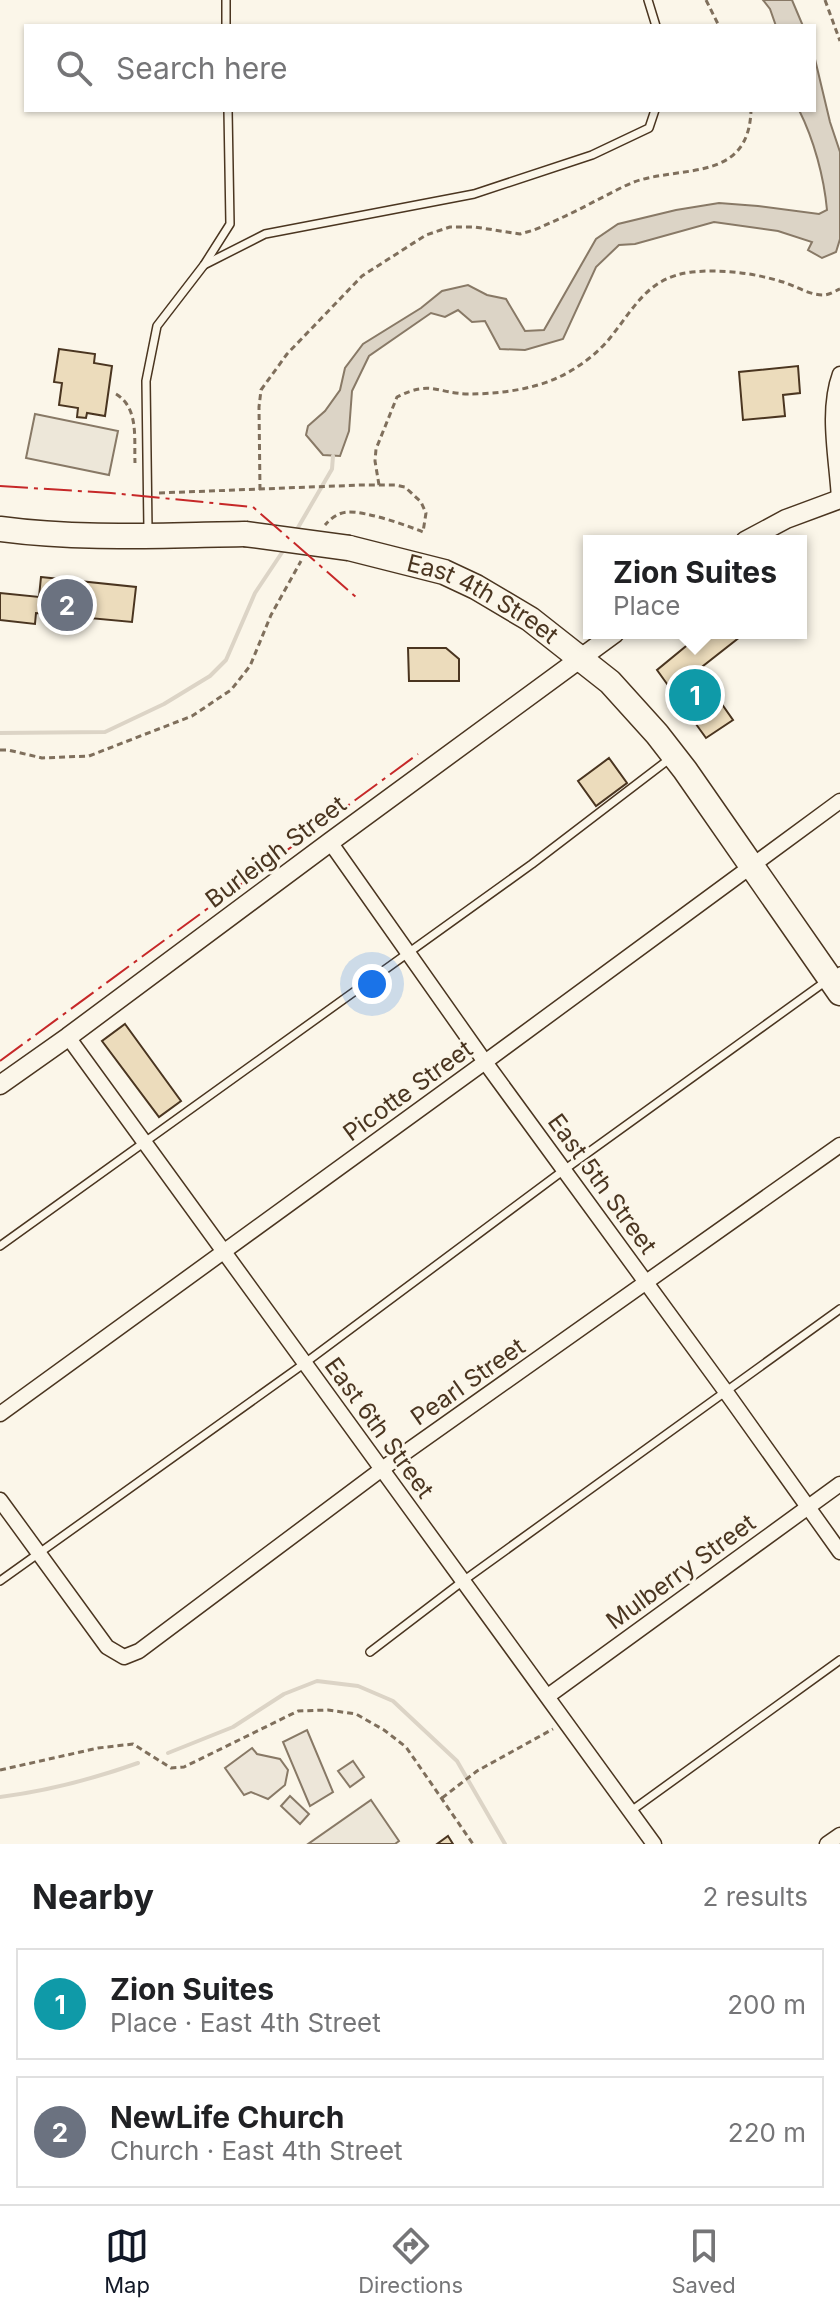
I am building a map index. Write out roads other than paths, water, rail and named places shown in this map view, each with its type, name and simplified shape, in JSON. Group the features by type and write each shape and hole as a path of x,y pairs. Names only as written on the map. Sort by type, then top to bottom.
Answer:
{"highway":[{"name":"East 4th Street","path":"0,529 148,536 245,534 349,548 444,572 476,587 513,607 580,657 627,700 674,756 750,866 837,981"}],"street":[{"path":"756,535 786,519 840,499 834,395 840,374"},
{"name":"Burleigh Street","path":"0,1085 606,639"},
{"name":"Picotte Street","path":"0,1414 840,801"},
{"name":"East 5th Street","path":"330,842 485,1062 840,1552"},
{"name":"East 6th Street","path":"68,1037 654,1844"},
{"name":"Pearl Street","path":"39,1555 107,1647 124,1657 139,1651 382,1469 840,1145"},
{"name":"Mulberry Street","path":"548,1696 840,1484"},
{"path":"0,1500 39,1555"},
{"path":"827,1844 840,1835"}],"lane":[{"path":"226,0 226,24"},
{"path":"648,0 655,24"},
{"path":"148,536 146,381 157,326 204,265 230,224 228,112"},
{"path":"204,265 265,234 474,194 592,155 649,128 654,112"},
{"path":"0,1246 532,864 674,756"},
{"path":"0,1581 305,1363 564,1170 837,981"},
{"path":"370,1652 463,1581 840,1309"},
{"path":"630,1812 840,1660"}],"waterway":[{"path":"296,531 332,469 333,456"},
{"path":"0,733 105,732 164,704 210,676 226,660 255,593 285,548"},
{"path":"168,1753 233,1727 284,1694 317,1681 358,1686 393,1701 457,1761 505,1844"},
{"path":"0,1797 70,1784 138,1763"}],"place":[{"name":"NewLife Church","path":"67,605"},
{"name":"Zion Suites","path":"695,695"}]}
